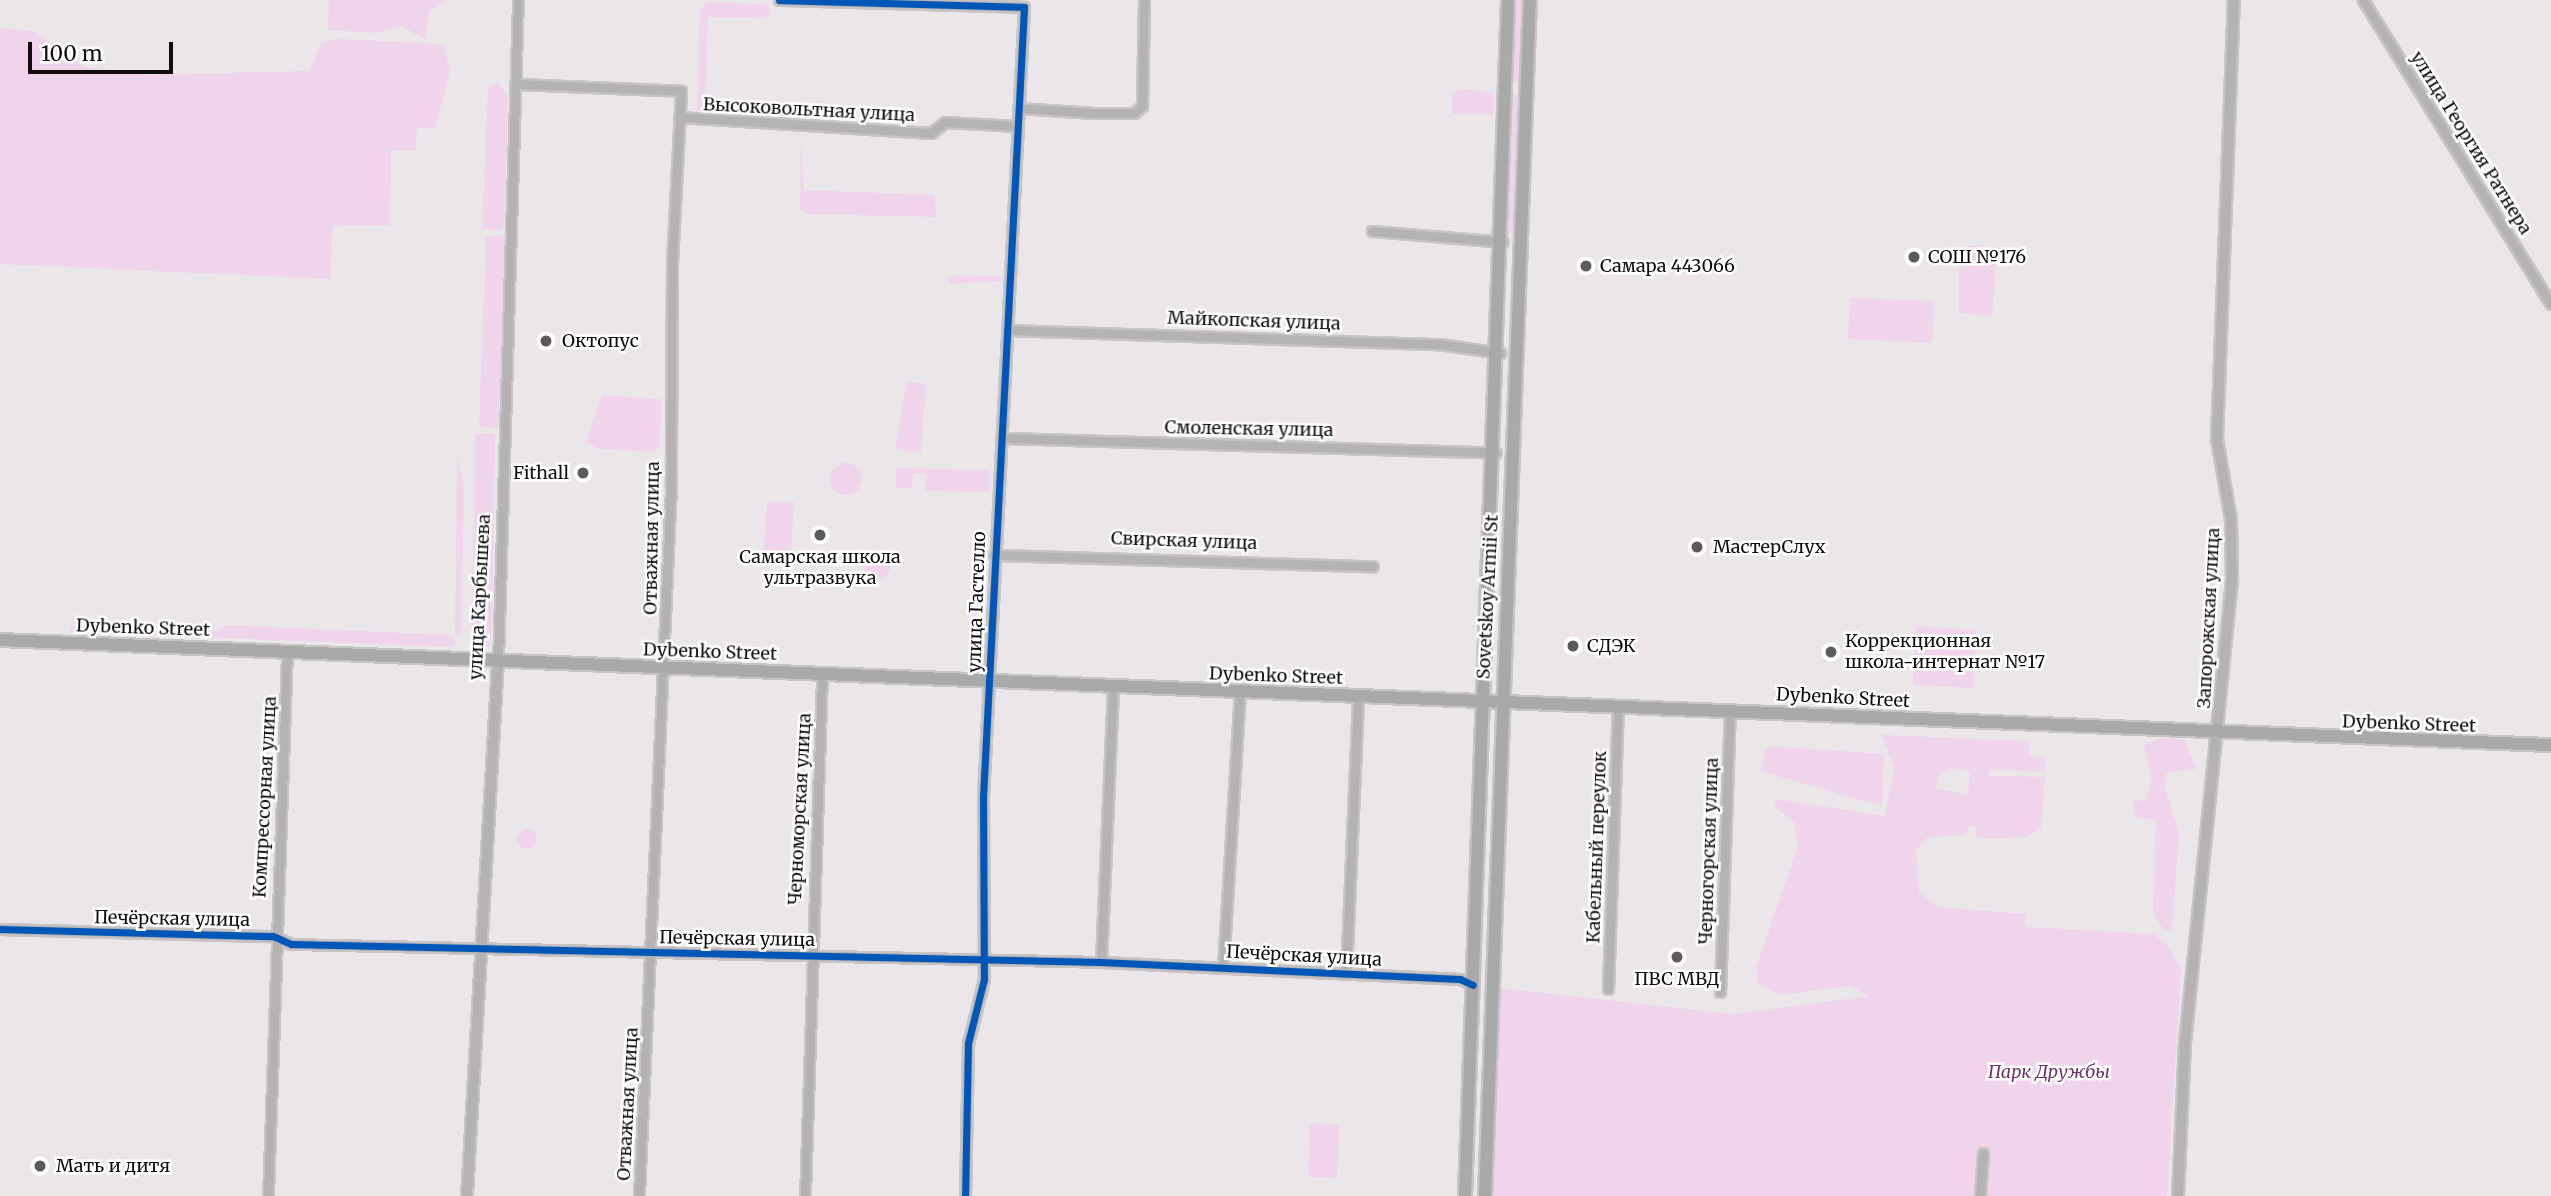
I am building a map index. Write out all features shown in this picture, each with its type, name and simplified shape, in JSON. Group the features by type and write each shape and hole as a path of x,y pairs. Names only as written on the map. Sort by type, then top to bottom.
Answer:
{"main road":[{"name":"Sovetskoy Armii St","path":"1465,1196 1500,353 1508,0"},
{"name":"Sovetskoy Armii St","path":"1485,1196 1494,987 1501,703 1530,0"},
{"path":"1505,88 1525,87"},
{"path":"1503,242 1520,240"},
{"name":"Dybenko Street","path":"0,640 1485,703 1730,710 2220,735 2551,745"},
{"path":"1474,985 1494,987"}],"street":[{"name":"улица Карбышева","path":"467,1196 479,945 498,661 518,0"},
{"name":"улица Гастелло","path":"779,0 1024,7 994,555 984,961 968,1043 965,1196"},
{"path":"1018,108 1134,113 1145,96 1144,0"},
{"name":"Запорожская улица","path":"2178,1196 2185,1044 2220,735 2232,578 2231,520 2217,439 2234,0"},
{"name":"улица Георгия Ратнера","path":"2363,0 2551,304"},
{"name":"Высоковольтная улица","path":"516,84 681,91"},
{"name":"Отважная улица","path":"639,1196 663,668 681,91"},
{"name":"Высоковольтная улица","path":"679,117 931,133 945,122 1017,126"},
{"path":"1372,231 1503,242"},
{"name":"Майкопская улица","path":"1007,330 1439,344 1500,353"},
{"name":"Смоленская улица","path":"1001,438 1496,453"},
{"name":"Свирская улица","path":"994,555 1373,566"},
{"name":"Компрессорная улица","path":"268,1196 273,936 287,651"},
{"name":"Черноморская улица","path":"805,1196 809,955 822,674"},
{"path":"1101,962 1113,687"},
{"path":"1223,968 1240,692"},
{"path":"1346,974 1357,697"},
{"name":"Кабельный переулок","path":"1608,989 1618,706"},
{"name":"Черногорская улица","path":"1720,992 1730,710"},
{"name":"Печёрская улица","path":"0,929 273,936 291,944 479,945 651,953 1101,962 1346,974 1474,985"},
{"path":"1980,1196 1983,1153"}],"green space":[{"path":"329,0 445,0 429,12 425,40 402,26 377,33 328,30"},
{"path":"1514,0 1527,0 1525,82 1512,81"},
{"path":"707,2 766,4 771,11 766,18 708,17 705,98 788,102 788,117 697,110 700,10"},
{"path":"0,28 33,31 84,67 145,75 309,71 322,42 340,39 443,44 450,71 435,129 417,127 416,151 391,150 390,225 333,226 330,279 0,264"},
{"path":"497,82 508,95 503,230 482,230 488,88"},
{"path":"1459,89 1493,92 1494,114 1452,114 1452,95"},
{"path":"1510,94 1524,94 1519,233 1508,234"},
{"path":"801,138 804,190 934,195 937,217 807,214 800,208"},
{"path":"506,235 498,428 479,427 486,236"},
{"path":"1971,245 1997,251 1992,317 1959,313 1959,255"},
{"path":"948,275 999,276 1004,281 950,284"},
{"path":"1850,298 1934,301 1932,343 1848,339"},
{"path":"907,381 926,384 921,452 913,453 895,448"},
{"path":"602,395 661,399 660,447 653,452 600,449 586,443"},
{"path":"495,433 492,628 490,646 482,649 472,630 475,434"},
{"path":"457,457 464,486 461,632 455,636"},
{"path":"846,463 857,468 862,479 857,490 846,495 835,490 830,479 835,468"},
{"path":"896,468 990,470 989,492 926,491 926,474 913,473 912,488 896,488"},
{"path":"767,502 794,502 790,566 763,562"},
{"path":"877,553 887,556 890,566 887,576 877,579 867,576 864,566 867,556"},
{"path":"227,625 449,635 457,642 453,647 71,632 69,627 218,631"},
{"path":"1916,626 1976,630 1974,658 1914,655"},
{"path":"1914,657 1974,660 1973,688 1913,685"},
{"name":"Парк Дружбы","path":"1881,735 2029,741 2029,756 2045,757 2045,772 1990,770 1989,776 2045,777 2041,828 2026,837 1988,839 1975,836 1976,826 1970,826 1965,835 1927,838 1916,850 1919,892 1938,907 2025,914 2026,927 2154,934 2169,947 2181,970 2167,1196 1492,1196 1500,988 1732,1014 1869,996 1851,986 1781,995 1758,984 1756,968 1798,846 1794,822 1775,807 1776,799 1885,816 1894,767","holes":["1951,768 1970,771 1968,795 1936,788 1938,776"]},
{"path":"2162,738 2184,739 2196,769 2167,773 2164,785 2179,833 2172,930 2163,929 2153,913 2156,820 2136,818 2132,802 2145,800 2152,779 2144,745"},
{"path":"1767,746 1884,754 1882,806 1760,771"},
{"path":"527,829 534,832 537,839 534,846 527,849 520,846 517,839 520,832"},
{"path":"1310,1123 1339,1124 1337,1178 1308,1177"}],"cycle path":[{"path":"779,0 1024,7 983,798 984,979 968,1043 965,1196"},
{"path":"0,929 273,936 291,944 1101,962 1460,979 1473,985"}],"place":[{"name":"СОШ №176","path":"1914,257"},
{"name":"Самара 443066","path":"1586,266"},
{"name":"Октопус","path":"546,341"},
{"name":"Fithall","path":"583,473"},
{"name":"Самарская школа ультразвука","path":"820,535"},
{"name":"МастерСлух","path":"1697,547"},
{"name":"СДЭК","path":"1573,646"},
{"name":"Коррекционная школа-интернат №17","path":"1831,652"},
{"name":"ПВС МВД","path":"1677,957"},
{"name":"Мать и дитя","path":"40,1166"}]}
